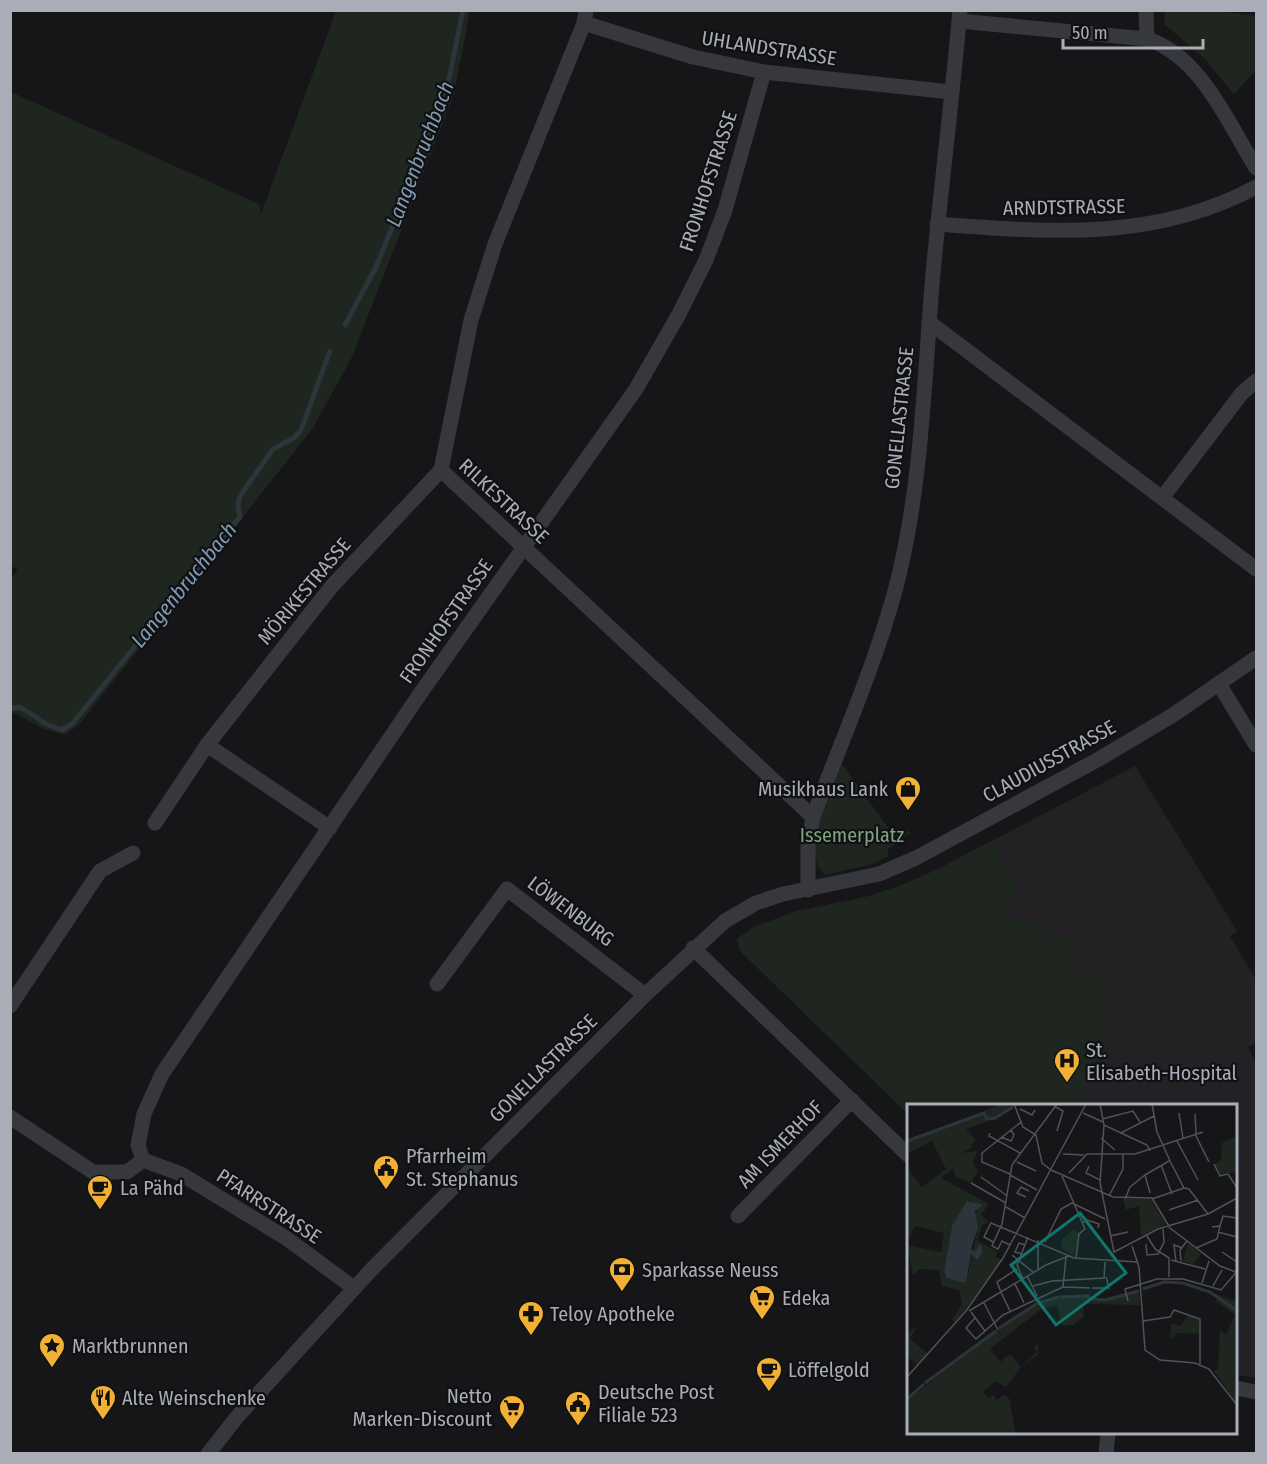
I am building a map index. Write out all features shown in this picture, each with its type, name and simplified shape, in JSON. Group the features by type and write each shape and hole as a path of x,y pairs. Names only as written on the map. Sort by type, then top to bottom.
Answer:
{"street":[{"path":"1146,10 1147,39"},
{"path":"960,16 1147,39 1165,45 1198,75 1257,168"},
{"name":"GONELLASTRASSE","path":"813,817 878,643 895,590 916,465 937,224 960,16"},
{"name":"UHLANDSTRASSE","path":"585,17 693,57 764,72 951,92"},
{"name":"RILKESTRASSE","path":"585,17 495,244 471,320 441,470 813,817"},
{"name":"FRONHOFSTRASSE","path":"143,1160 138,1145 144,1114 162,1074 523,547 636,389 679,314 706,260 725,210 764,72"},
{"name":"ARNDTSTRASSE","path":"937,224 1034,231 1098,231 1150,225 1200,213 1257,187"},
{"path":"929,322 1257,569"},
{"path":"1162,498 1242,393 1257,381"},
{"name":"MÖRIKESTRASSE","path":"155,823 207,745 332,586 441,470"},
{"name":"CLAUDIUSSTRASSE","path":"851,882 879,874 916,858 1099,759 1257,658"},
{"path":"1219,684 1257,744"},
{"path":"207,745 330,828"},
{"path":"808,890 808,846 813,817"},
{"path":"10,1006 100,871 133,853"},
{"name":"GONELLASTRASSE","path":"208,1454 237,1417 354,1288 693,948 725,921 756,903 851,882"},
{"name":"LÖWENBURG","path":"437,984 507,889 645,995"},
{"path":"693,948 907,1153"},
{"name":"AM ISMERHOF","path":"738,1216 852,1100"},
{"path":"10,1117 93,1172 128,1172 143,1160"},
{"name":"PFARRSTRASSE","path":"143,1160 157,1168 181,1174 267,1227 354,1288"},
{"path":"1237,1388 1257,1392"},
{"path":"1106,1454 1108,1434"}],"shaded area":[{"name":"St. Elisabeth-Hospital","path":"1135,766 1237,931 1230,936 1256,980 1256,1043 1248,1047 1256,1063 1256,1378 1239,1375 1237,1364 1237,1104 907,1104 907,1113 740,951 737,939 753,927 796,911 874,895 923,877"}],"green space":[{"path":"336,11 470,11 454,94 352,357 313,428 78,726 64,735 42,728 15,713 11,716 11,578 18,570 10,565 11,92 259,204 261,214"},
{"path":"1165,11 1216,11 1256,16 1256,70 1234,94 1204,58 1164,24"},
{"name":"Issemerplatz","path":"842,764 889,829 912,832 887,850 889,856 872,864 826,875 818,866 815,838 824,805"},
{"path":"991,841 1021,896 1003,905 1014,922 1044,923 1045,935 1076,940 1071,971 1109,973 1093,1080 1086,1079 1082,1104 907,1104 907,1113 740,951 737,939 770,921 890,889"}],"waterway":[{"name":"Langenbruchbach","path":"345,325 376,267 446,94 463,10"},
{"name":"Langenbruchbach","path":"10,709 20,707 48,725 62,730 72,724 240,517 238,506 240,496 273,449 294,438 301,430 330,351"}],"place":[{"name":"Musikhaus Lank","path":"908,812"},
{"name":"St. Elisabeth-Hospital","path":"1067,1084"},
{"name":"Pfarrheim St. Stephanus","path":"386,1191"},
{"name":"La Pähd","path":"100,1211"},
{"name":"Sparkasse Neuss","path":"622,1293"},
{"name":"Edeka","path":"762,1321"},
{"name":"Teloy Apotheke","path":"531,1337"},
{"name":"Marktbrunnen","path":"52,1369"},
{"name":"Löffelgold","path":"769,1393"},
{"name":"Alte Weinschenke","path":"103,1421"},
{"name":"Deutsche Post Filiale 523","path":"578,1427"},
{"name":"Netto Marken-Discount","path":"512,1431"}]}
